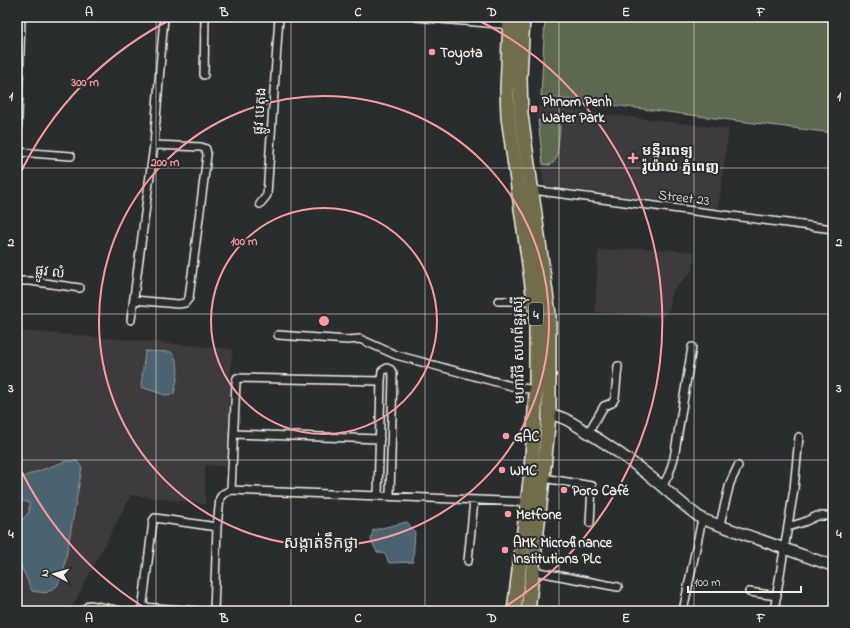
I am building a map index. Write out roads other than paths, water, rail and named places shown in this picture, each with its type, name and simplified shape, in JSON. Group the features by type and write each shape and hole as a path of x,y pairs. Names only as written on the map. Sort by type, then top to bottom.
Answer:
{"highway":[{"name":"មហាវិថី សហព័ន្ធរុស្ស៊ី","path":"510,21 507,90 508,117 535,301 536,390 533,571 528,611"},
{"name":"មហាវិថី សហព័ន្ធរុស្ស៊ី","path":"514,611 534,503 543,478 549,415 550,381 548,302 521,116 520,78 523,22"}],"street":[{"path":"17,147 21,17"},
{"path":"131,320 154,145 164,17"},
{"path":"204,76 205,17"},
{"name":"ផ្លូវ បេតុង","path":"260,204 265,199 267,194 279,17"},
{"path":"416,17 523,22"},
{"path":"134,300 178,304 185,303 189,298 206,149 201,147 154,145"},
{"path":"17,152 71,156"},
{"name":"Street 23","path":"532,190 833,229"},
{"name":"ផ្លូវ លំ","path":"17,281 30,281 80,288"},
{"path":"498,300 535,301"},
{"path":"278,336 347,340 360,339 396,355 515,388 536,390"},
{"path":"662,487 669,474 674,458 692,347"},
{"path":"588,433 604,406 612,403 615,398 618,366"},
{"path":"378,496 381,381 382,371 384,368 390,369 393,374 390,496"},
{"path":"231,490 237,378 381,381"},
{"path":"549,415 556,415 617,451 702,519 720,524 833,566"},
{"path":"234,434 380,439"},
{"path":"774,611 794,489 799,437"},
{"path":"720,524 730,483 738,466"},
{"path":"543,478 592,486 590,523"},
{"path":"214,611 217,527 220,498 223,494 231,490 534,503"},
{"path":"468,561 474,500"},
{"path":"788,527 818,516 833,516"},
{"path":"196,611 142,609 153,520 155,518 217,527"},
{"path":"683,611 702,519"},
{"path":"533,571 618,587"},
{"path":"749,592 777,596"},
{"path":"86,611 87,607 90,605 120,611"}],"water":[{"path":"145,351 171,352 177,362 178,367 174,394 165,395 141,387"},
{"path":"66,461 77,461 82,468 63,574 57,586 46,593 32,591 17,557 17,529 29,512 29,503 21,500 17,501 17,479"},
{"path":"407,522 415,532 413,562 389,563 385,554 377,552 371,540 373,530"}],"place":[{"name":"Toyota","path":"432,52"},
{"name":"Phnom Penh Water Park","path":"534,109"},
{"name":"មន្ទីរពេទ្យ រ៉ូយ៉ាល់ ភ្នំពេញ","path":"633,158"},
{"name":"GAC","path":"506,436"},
{"name":"WMC","path":"502,470"},
{"name":"Poro Café","path":"564,490"},
{"name":"Metfone","path":"508,514"},
{"name":"AMK Microfinance Institutions PLc","path":"505,550"}],"district":[{"name":"សង្កាត់ទឹកថ្លា","path":"321,542"}]}
